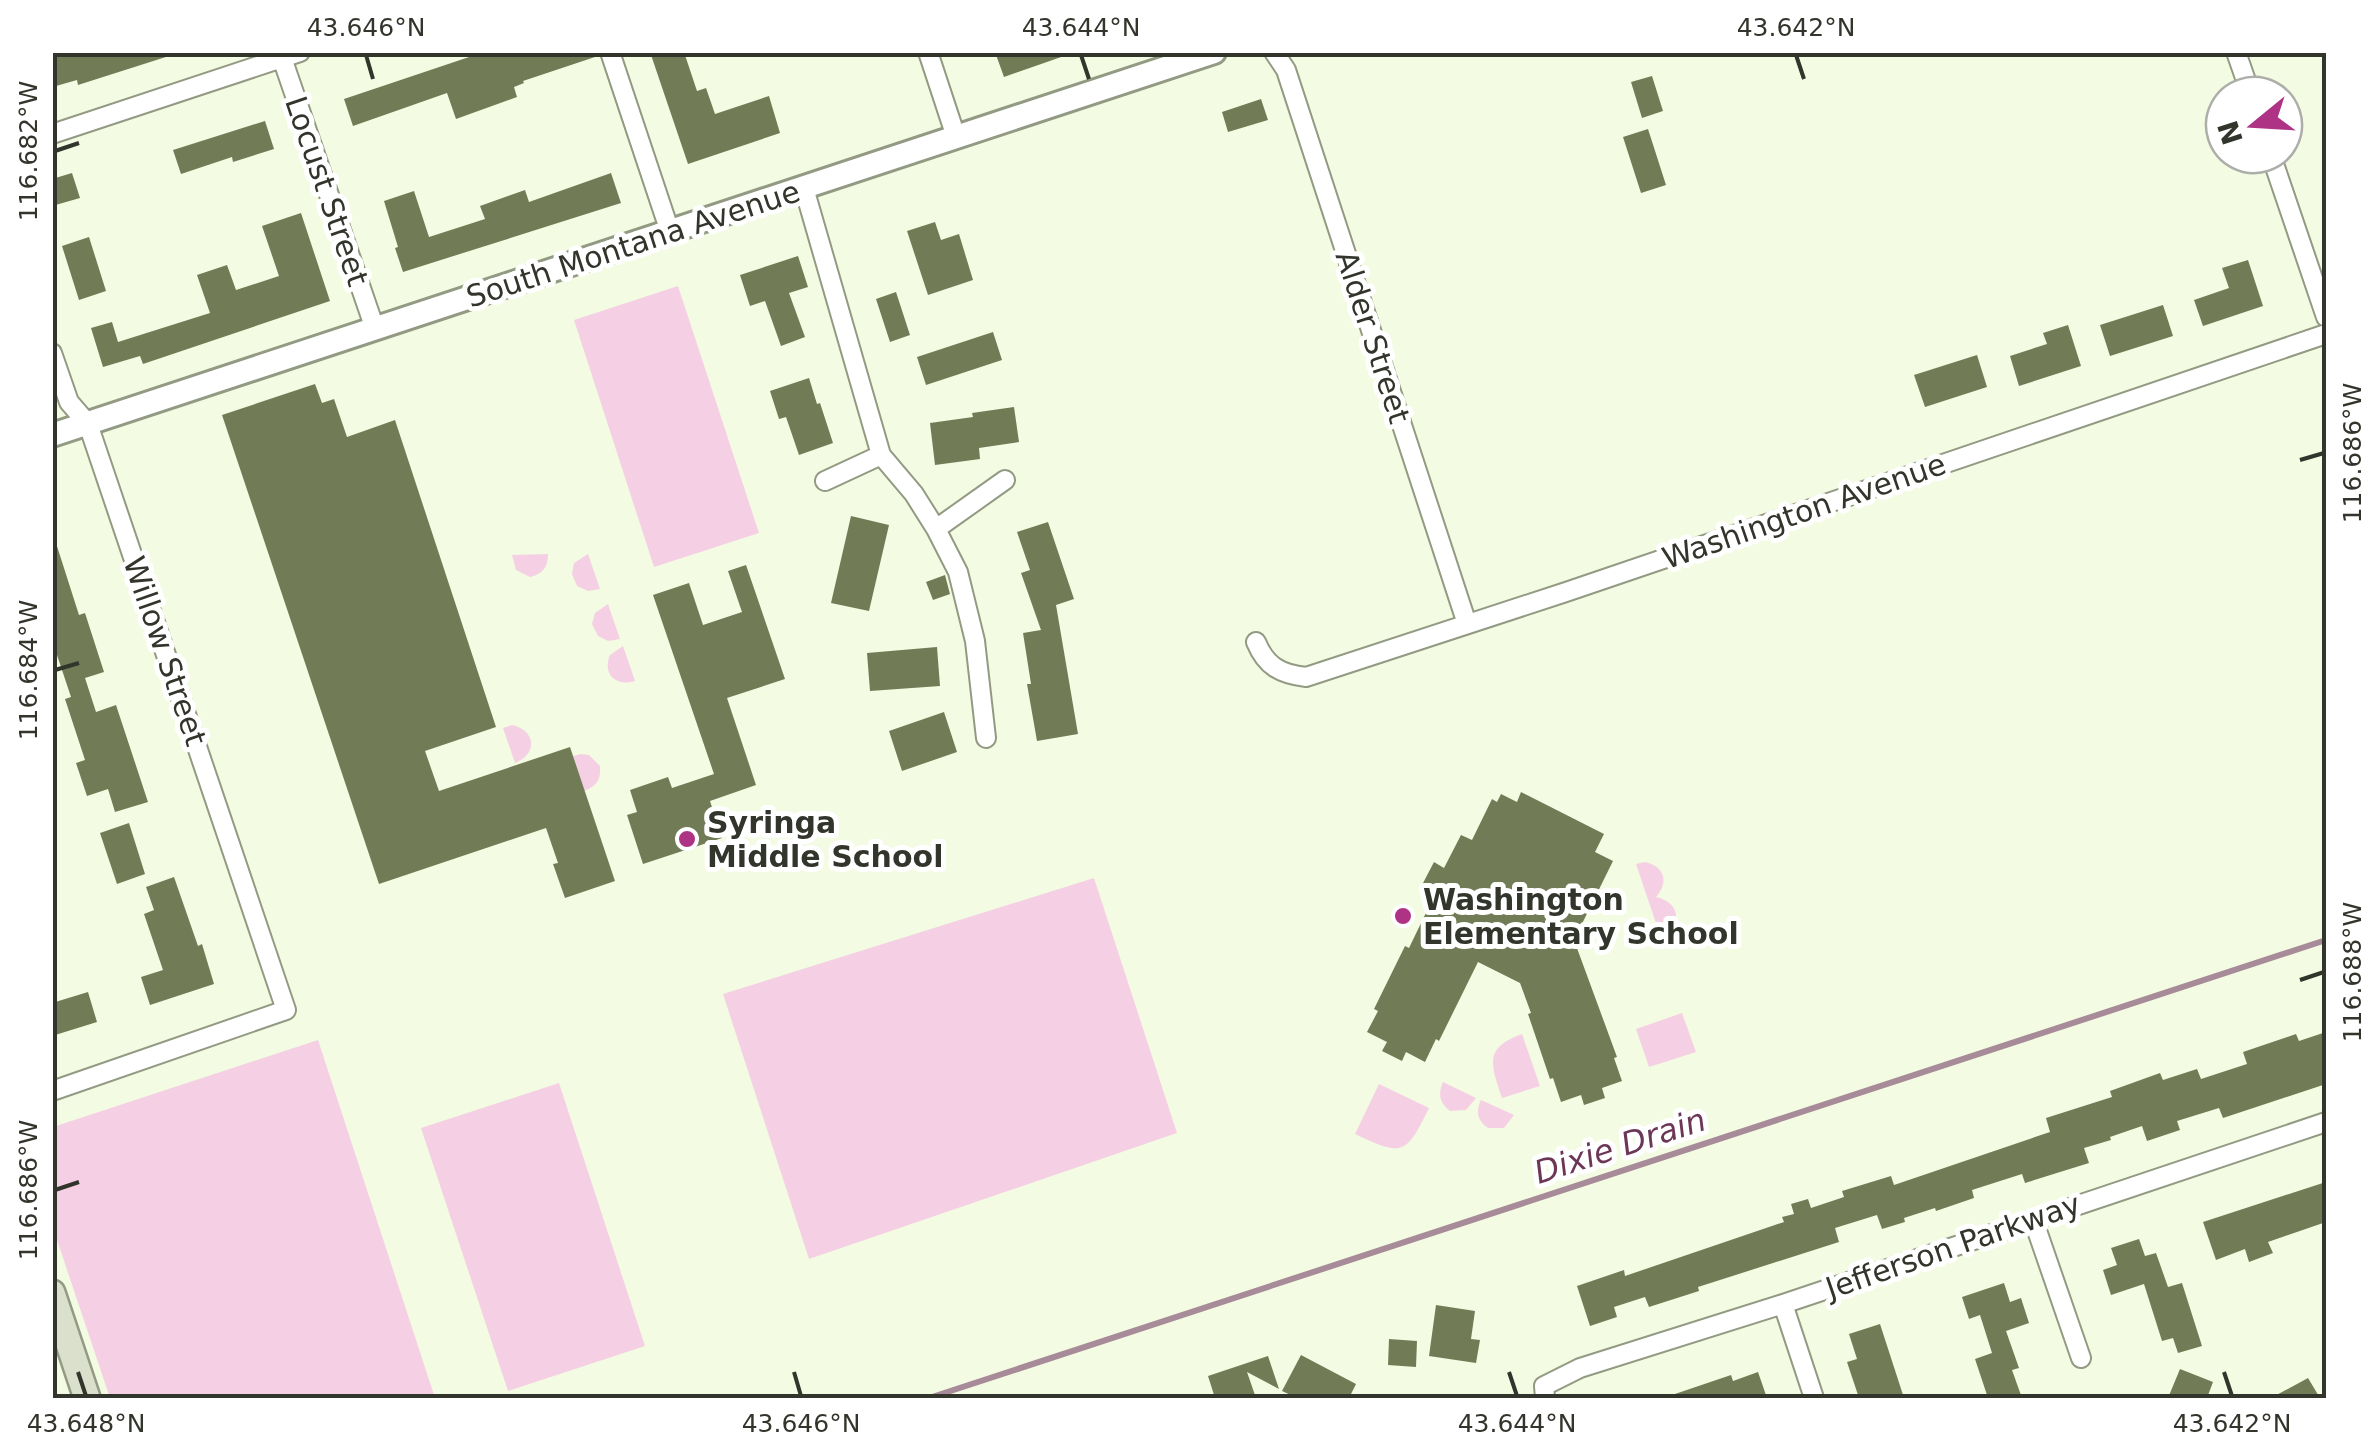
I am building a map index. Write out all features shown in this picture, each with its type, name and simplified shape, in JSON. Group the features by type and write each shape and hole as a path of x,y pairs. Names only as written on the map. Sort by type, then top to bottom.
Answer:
{"main road":[{"path":"52,1294 88,1398"}],"street":[{"path":"610,52 670,232"},
{"path":"928,52 956,138"},
{"name":"South Montana Avenue","path":"52,435 1214,52"},
{"name":"Alder Street","path":"1274,52 1286,70 1468,624"},
{"path":"52,134 287,54"},
{"name":"Locust Street","path":"287,54 375,329"},
{"path":"2278,175 2326,317"},
{"path":"804,188 881,455 914,494 958,572 975,641 986,738"},
{"name":"Washington Avenue","path":"1256,642 1269,664 1280,672 1306,676 2326,334"},
{"name":"Willow Street","path":"52,353 69,402 88,424 286,1010 52,1091"},
{"path":"825,481 881,455"},
{"path":"936,529 1005,480"},
{"name":"Jefferson Parkway","path":"1545,1398 1544,1386 1579,1369 2326,1122"},
{"path":"2033,1219 2082,1358"},
{"path":"1782,1304 1814,1398"}],"shaded area":[{"path":"678,286 759,533 654,567 574,320"},
{"path":"548,554 544,569 530,577 516,570 512,555"},
{"path":"588,554 600,589 588,591 577,586 572,574 574,563"},
{"path":"608,604 620,639 608,641 598,636 592,624 595,613"},
{"path":"623,646 635,681 622,682 609,673 610,655"},
{"path":"512,725 526,732 531,742 528,754 515,763 503,728"},
{"path":"589,755 600,766 597,782 584,791 573,756"},
{"path":"1645,862 1661,871 1664,881 1656,897 1670,904 1676,914 1673,926 1660,935 1636,864"},
{"path":"1094,878 1177,1133 809,1259 723,994"},
{"path":"1682,1013 1696,1052 1649,1067 1636,1029"},
{"path":"1522,1034 1540,1086 1502,1098 1493,1059 1501,1045"},
{"path":"318,1040 435,1398 110,1398 53,1228 53,1127"},
{"path":"1443,1082 1476,1098 1466,1110 1450,1111 1440,1098"},
{"path":"559,1083 645,1346 508,1391 421,1128"},
{"path":"1379,1084 1429,1108 1414,1135 1401,1147 1384,1146 1355,1134"},
{"path":"1481,1100 1514,1115 1504,1128 1488,1128 1478,1116"}],"building":[{"path":"52,52 169,52 169,56 78,85 77,80 56,86"},
{"path":"484,52 598,52 598,56 523,81 514,87 517,97 456,119 447,93 353,126 344,99"},
{"path":"650,52 684,52 697,91 706,88 715,114 769,96 780,133 688,164"},
{"path":"995,52 1067,52 1067,55 1004,77"},
{"path":"1652,76 1663,111 1642,118 1631,82"},
{"path":"1261,99 1268,120 1228,132 1222,112"},
{"path":"265,121 274,149 233,162 232,157 181,174 173,150"},
{"path":"1648,129 1666,185 1641,193 1623,137"},
{"path":"72,173 80,198 52,206 52,179"},
{"path":"611,173 621,203 403,272 384,201 414,191 429,237 485,219 480,206 525,190 529,202"},
{"path":"301,213 330,301 143,364 140,356 103,367 91,328 112,322 118,342 210,313 197,275 227,265 236,290 279,276 262,226"},
{"path":"935,222 941,240 959,234 973,280 928,295 907,231"},
{"path":"89,237 106,291 79,300 62,246"},
{"path":"798,256 808,287 789,293 805,337 781,346 765,301 750,306 740,275"},
{"path":"2248,260 2263,306 2203,326 2194,300 2229,288 2222,268"},
{"path":"896,292 910,335 890,342 876,299"},
{"path":"2163,305 2173,336 2110,356 2100,325"},
{"path":"2068,325 2081,366 2019,386 2010,356 2047,344 2043,333"},
{"path":"993,332 1002,360 926,385 917,357"},
{"path":"1977,355 1987,387 1925,407 1914,375"},
{"path":"809,378 833,443 799,455 786,417 779,419 770,391"},
{"path":"315,384 322,403 334,399 347,437 395,420 496,727 425,751 439,791 570,747 615,881 565,898 546,828 379,884 222,415"},
{"path":"1014,407 1019,442 979,448 980,459 935,465 930,423"},
{"path":"851,516 889,525 869,611 831,603"},
{"path":"1048,522 1074,599 1056,605 1078,734 1037,741 1023,633 1041,630 1021,573 1030,570 1017,532"},
{"path":"56,543 79,615 85,613 104,672 85,678 96,712 116,705 148,802 115,812 108,789 87,796 76,763 85,760 65,699 71,697 52,640 52,544"},
{"path":"746,565 785,679 727,698 756,785 710,801 722,838 643,864 627,815 637,812 630,790 668,777 672,788 714,774 653,595 689,583 703,625 742,612 728,571"},
{"path":"945,575 950,594 933,600 926,582"},
{"path":"937,647 940,686 870,691 867,653"},
{"path":"944,712 957,752 902,771 889,731"},
{"name":"Washington Elementary School","path":"1521,792 1604,834 1595,852 1613,861 1574,940 1617,1057 1614,1058 1622,1081 1602,1088 1605,1098 1584,1105 1581,1095 1561,1102 1520,983 1478,962 1425,1062 1406,1052 1402,1061 1382,1051 1387,1042 1367,1032 1405,946 1409,948 1436,892 1422,885 1434,862 1444,868 1461,835 1472,840 1492,799 1497,802 1501,794 1517,802"},
{"path":"129,823 145,874 117,884 100,833"},
{"path":"174,877 214,984 150,1005 141,977 163,970 144,914 154,910 146,887"},
{"path":"88,992 97,1022 52,1036 52,1003"},
{"path":"2326,1032 2326,1084 2223,1118 2219,1108 2177,1121 2180,1130 2147,1141 2142,1126 2084,1148 2089,1163 2025,1183 2022,1174 1972,1190 1974,1198 1904,1218 1905,1222 1882,1229 1877,1215 1835,1228 1839,1242 1698,1287 1699,1291 1649,1307 1645,1297 1614,1307 1617,1317 1590,1326 1577,1286 1624,1270 1625,1276 1784,1222 1782,1217 1794,1214 1791,1204 1808,1199 1811,1208 1844,1197 1842,1191 1891,1176 1894,1185 2050,1132 2046,1118 2112,1097 2110,1091 2160,1073 2163,1080 2197,1069 2201,1079 2247,1064 2243,1052 2296,1034 2299,1041"},
{"path":"2326,1182 2326,1222 2268,1242 2273,1253 2249,1262 2245,1249 2216,1260 2203,1222"},
{"path":"2139,1239 2145,1256 2156,1253 2168,1287 2182,1283 2202,1346 2178,1353 2173,1338 2162,1341 2144,1284 2111,1295 2103,1270 2117,1265 2111,1248"},
{"path":"2004,1283 2010,1302 2021,1298 2029,1323 2006,1331 2019,1368 2012,1370 2022,1398 1988,1398 1975,1359 1992,1353 1980,1315 1969,1319 1962,1297"},
{"path":"1436,1305 1475,1311 1471,1339 1480,1340 1476,1363 1429,1356"},
{"path":"1880,1324 1904,1398 1859,1398 1847,1362 1857,1359 1849,1334"},
{"path":"1389,1339 1417,1341 1416,1367 1388,1365"},
{"path":"1301,1355 1356,1384 1349,1398 1297,1398 1282,1391"},
{"path":"1268,1356 1279,1389 1247,1372 1256,1398 1215,1398 1208,1376"},
{"path":"2180,1369 2213,1382 2207,1398 2168,1398"},
{"path":"1758,1372 1767,1398 1669,1396 1731,1375 1733,1381"},
{"path":"2308,1378 2320,1398 2271,1398"}],"waterway":[{"name":"Dixie Drain","path":"929,1398 2326,940"}],"place":[{"name":"Syringa Middle School","path":"687,839"},
{"name":"Washington Elementary School","path":"1403,916"}]}
